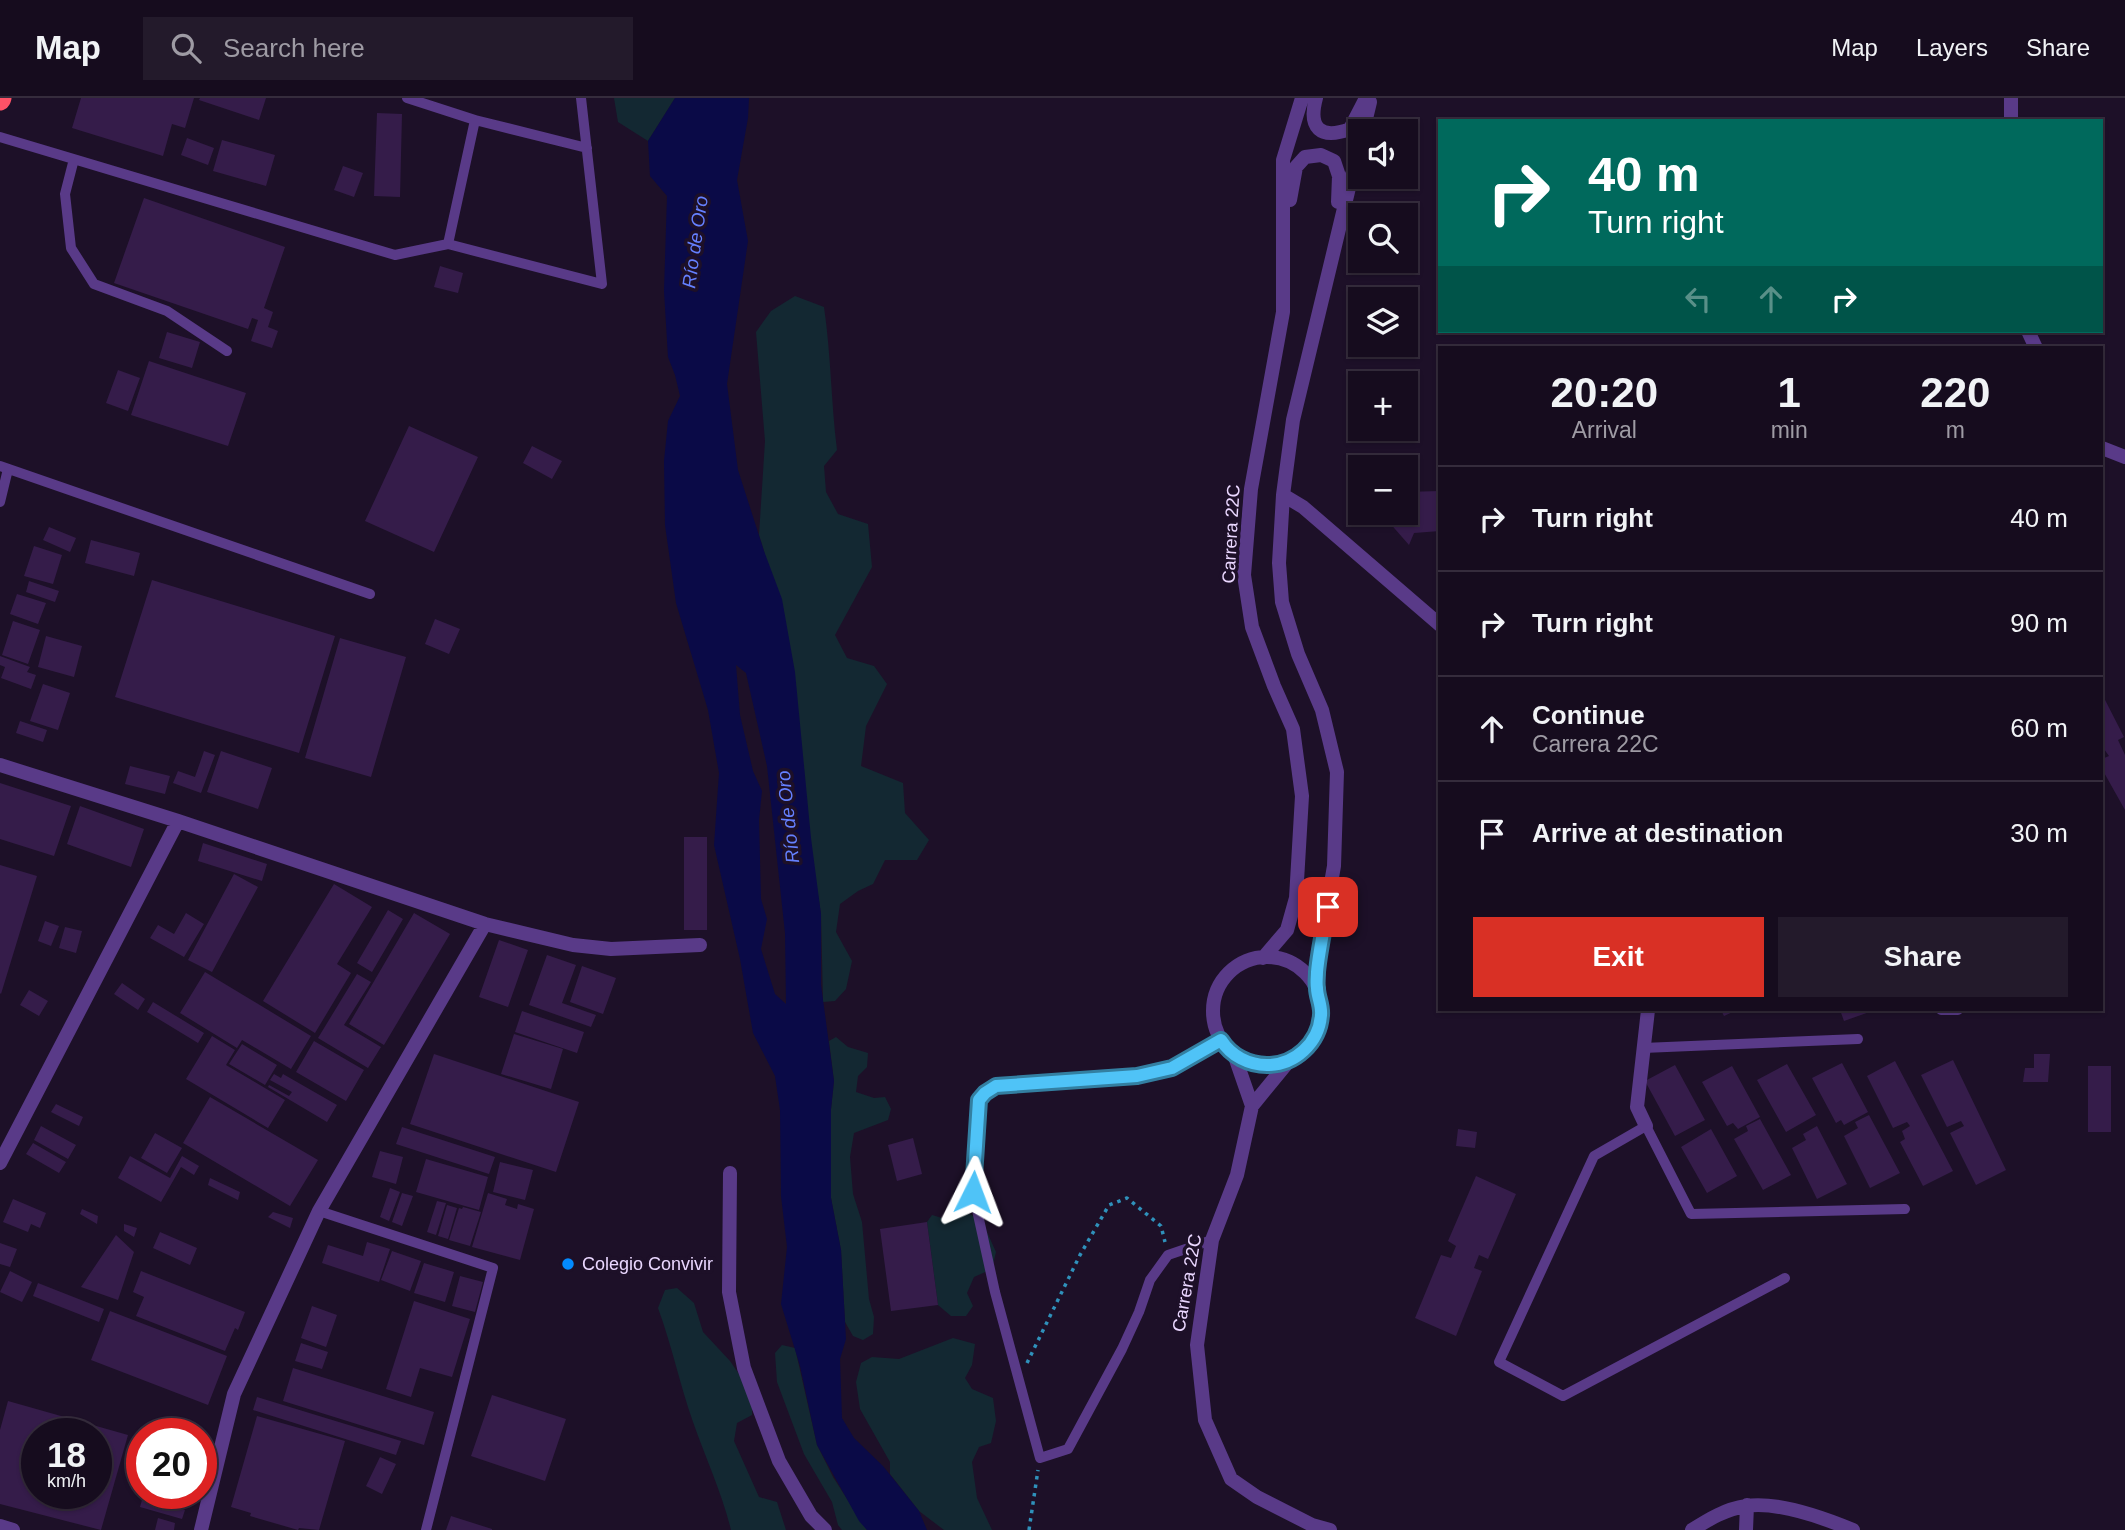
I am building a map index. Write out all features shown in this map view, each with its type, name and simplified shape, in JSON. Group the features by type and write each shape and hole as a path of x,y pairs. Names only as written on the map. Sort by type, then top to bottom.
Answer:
{"street":[{"name":"Carrera 22C","path":"1263,958 1287,930 1296,898 1302,796 1293,729 1252,627 1244,575 1251,489 1283,312 1283,160 1302,98"},
{"path":"1316,98 1312,114 1316,126 1324,133 1336,134 1350,129 1366,98"},
{"path":"1366,119 1371,98"},
{"path":"2011,98 2011,119"},
{"path":"1284,232 1296,167 1305,157 1321,155 1334,161 1339,176 1336,235"},
{"path":"1317,989 1300,968 1289,962 1263,958 1238,965 1220,984 1213,1009 1214,1022 1221,1040 1234,1054 1258,1065 1288,1062 1306,1049 1319,1027 1321,1014 1317,989 1318,957 1334,866 1337,772 1322,710 1298,654 1282,602 1279,563 1283,495 1293,420 1348,188"},
{"path":"2103,448 2125,457"},
{"path":"1283,495 1303,507 1438,623"},
{"path":"0,765 178,821 485,924 573,945 611,949 700,945"},
{"path":"0,1163 178,821"},
{"path":"201,1530 234,1394 319,1211 485,924"},
{"path":"1646,1126 1637,1107 1648,1011"},
{"path":"1234,1054 1252,1106"},
{"name":"Carrera 22C","path":"1288,1062 1252,1106 1237,1175 1212,1240 1197,1345 1205,1420 1231,1479 1257,1497 1312,1525 1330,1530"},
{"path":"730,1173 729,1292 744,1368 779,1461 811,1516 825,1530"},
{"path":"1692,1530 1715,1515 1748,1505 1806,1514 1853,1530"},
{"path":"1746,1530 1748,1505"},
{"path":"0,1526 13,1530"}],"lane":[{"path":"407,98 475,120 587,148"},
{"path":"0,137 395,255 448,244 602,284 581,98"},
{"path":"448,244 475,120"},
{"path":"74,159 65,194 71,248 94,284 167,312 227,351"},
{"path":"0,502 4,468 370,594"},
{"path":"1643,1048 1858,1039"},
{"path":"1212,1240 1168,1255 1150,1280 1122,1349 1068,1449 1040,1458 1018,1381 973,1192 979,1100 996,1086 1137,1076 1172,1068 1221,1040"},
{"path":"1785,1278 1563,1396 1499,1363 1594,1156 1646,1126 1691,1214 1905,1209"},
{"path":"319,1211 493,1268 426,1530"}],"path":[{"path":"1018,1381 1080,1255 1109,1205 1127,1198 1161,1226 1168,1255"},
{"path":"1029,1530 1040,1458"}],"shaded area":[{"path":"614,98 675,98 648,141 618,122"},
{"path":"795,296 824,307 837,450 824,466 826,492 838,514 868,524 872,567 835,635 847,658 874,666 887,684 866,726 861,766 903,783 905,813 929,840 917,860 885,860 873,884 840,904 836,932 852,961 846,989 835,1001 823,1002 821,914 764,551 759,535 765,441 756,332 771,311"},
{"path":"836,1037 848,1047 868,1053 867,1067 858,1076 856,1092 874,1098 885,1097 891,1109 888,1120 854,1133 850,1157 853,1194 862,1222 869,1299 874,1317 873,1334 863,1340 853,1336 845,1322 841,1250 831,1198 831,1109 834,1081 829,1041"},
{"path":"966,1212 982,1221 996,1252 992,1269 974,1277 967,1293 973,1306 966,1316 951,1316 938,1305 927,1222 932,1215 952,1221"},
{"path":"677,1288 694,1303 703,1332 730,1361 752,1393 752,1415 737,1423 734,1441 759,1497 777,1502 786,1530 731,1530 688,1408 658,1308 665,1290"},
{"path":"953,1338 975,1344 972,1365 965,1378 972,1389 993,1398 996,1421 991,1443 979,1447 972,1462 977,1498 992,1530 944,1530 919,1511 890,1474 890,1462 860,1409 856,1382 861,1363 872,1357 899,1359"},
{"path":"782,1345 795,1348 817,1445 833,1477 867,1530 842,1530 832,1502 804,1454 777,1382 775,1353"}],"water":[{"name":"Río de Oro","path":"675,98 749,98 737,180 748,241 727,384 738,470 782,599 795,672 821,914 821,985 834,1081 831,1109 831,1198 841,1250 846,1339 840,1359 842,1418 854,1438 883,1466 919,1511 927,1530 867,1530 859,1521 817,1445 800,1366 781,1304 787,1247 781,1196 780,1110 775,1076 753,1033 740,959 714,845 719,773 708,710 676,603 665,525 664,461 668,421 680,396 668,357 664,291 667,196 650,176 648,141","holes":["736,665 746,673 767,766 785,933 786,1004 775,994 761,949 767,919 761,899 759,820 762,791 753,771 740,715"]}],"building":[{"path":"81,98 194,98 185,128 172,124 163,156 72,128"},
{"path":"266,98 259,120 199,100"},
{"path":"377,113 402,114 400,197 374,196"},
{"path":"187,138 214,148 208,165 181,155"},
{"path":"222,140 275,155 266,186 213,171"},
{"path":"343,166 363,173 354,197 334,190"},
{"path":"144,198 285,247 264,308 273,312 268,327 278,331 272,348 251,341 258,320 252,318 248,329 114,283"},
{"path":"440,266 463,273 458,293 434,287"},
{"path":"167,332 200,342 192,368 159,358"},
{"path":"149,361 246,393 228,446 131,415"},
{"path":"118,370 140,378 128,411 106,403"},
{"path":"409,426 478,457 434,552 365,521"},
{"path":"532,446 562,461 552,479 523,463"},
{"path":"1438,491 1438,531 1414,533 1409,545 1392,525 1418,525 1418,492"},
{"path":"49,527 76,538 70,552 43,540"},
{"path":"91,540 140,553 134,576 85,563"},
{"path":"34,546 62,555 53,584 24,576"},
{"path":"152,580 335,636 299,753 115,697"},
{"path":"29,581 59,591 55,602 26,592"},
{"path":"17,594 46,603 38,624 10,614"},
{"path":"435,619 460,629 449,654 425,644"},
{"path":"13,621 40,630 28,664 2,655"},
{"path":"46,636 82,646 74,677 38,667"},
{"path":"340,638 406,657 371,777 305,758"},
{"path":"0,656 30,667 27,672 36,675 31,689 1,678 5,667 0,665"},
{"path":"43,684 70,693 58,730 30,721"},
{"path":"2103,696 2124,737 2118,740 2125,755 2125,810 2103,771 2103,759 2109,756 2104,749"},
{"path":"20,721 47,730 43,742 16,733"},
{"path":"204,751 215,755 201,793 173,783 178,771 195,777"},
{"path":"221,751 272,768 258,809 207,792"},
{"path":"130,766 170,776 165,794 125,784"},
{"path":"0,783 71,806 54,856 0,839"},
{"path":"80,806 144,829 131,867 67,844"},
{"path":"684,837 707,837 707,930 684,930"},
{"path":"203,843 267,864 262,881 198,861"},
{"path":"0,865 37,876 1,994 0,993"},
{"path":"234,874 258,887 212,972 188,960"},
{"path":"334,884 372,907 337,964 351,973 315,1033 263,1001"},
{"path":"388,910 403,919 372,972 357,963"},
{"path":"186,913 204,924 184,957 150,938 158,925 174,934"},
{"path":"414,913 450,934 384,1045 349,1024"},
{"path":"45,921 59,926 51,946 38,941"},
{"path":"65,927 82,931 76,953 59,948"},
{"path":"499,940 528,950 508,1007 479,997"},
{"path":"547,955 576,965 562,1003 596,1015 591,1027 529,1005"},
{"path":"582,966 616,978 603,1014 570,1002"},
{"path":"205,972 311,1036 291,1069 242,1040 237,1048 180,1013"},
{"path":"357,974 371,982 344,1025 381,1047 368,1068 318,1038"},
{"path":"122,983 145,999 138,1010 114,994"},
{"path":"29,990 48,1001 39,1016 20,1005"},
{"path":"153,1002 204,1033 198,1043 147,1012"},
{"path":"522,1011 584,1032 577,1053 515,1032"},
{"path":"1722,1011 1735,1011 1724,1016"},
{"path":"1840,1011 1872,1011 1844,1021"},
{"path":"514,1034 563,1049 551,1089 501,1074"},
{"path":"212,1036 235,1050 226,1065 285,1100 268,1128 186,1079"},
{"path":"314,1041 364,1070 346,1101 296,1072"},
{"path":"242,1044 277,1065 265,1085 229,1064"},
{"path":"434,1054 579,1102 556,1172 410,1124"},
{"path":"2034,1054 2050,1054 2048,1082 2023,1082 2025,1068 2034,1068"},
{"path":"1953,1060 2006,1170 1976,1185 1950,1133 1964,1126 1961,1121 1947,1127 1921,1075"},
{"path":"1895,1061 1953,1171 1923,1186 1900,1142 1905,1139 1902,1131 1910,1126 1907,1122 1893,1128 1867,1076"},
{"path":"1842,1063 1868,1112 1844,1125 1841,1120 1836,1123 1812,1078"},
{"path":"1787,1064 1816,1115 1786,1132 1757,1080"},
{"path":"1675,1065 1705,1120 1675,1136 1645,1081"},
{"path":"1732,1066 1760,1117 1738,1129 1733,1123 1727,1126 1702,1082"},
{"path":"2088,1066 2111,1066 2111,1132 2088,1132"},
{"path":"274,1074 281,1078 283,1074 337,1105 327,1122 268,1087 269,1085 289,1096 292,1092 270,1080"},
{"path":"210,1097 318,1160 290,1206 183,1143"},
{"path":"56,1104 83,1117 79,1126 51,1112"},
{"path":"1869,1115 1900,1173 1870,1188 1844,1136 1858,1128 1855,1122"},
{"path":"1760,1119 1791,1175 1763,1190 1734,1139 1748,1131 1746,1126"},
{"path":"41,1126 76,1145 68,1159 34,1140"},
{"path":"1817,1126 1847,1184 1817,1199 1792,1148 1806,1140 1803,1134"},
{"path":"402,1127 495,1157 489,1174 396,1144"},
{"path":"1458,1129 1477,1132 1475,1148 1456,1146"},
{"path":"1711,1129 1737,1176 1707,1193 1681,1147"},
{"path":"155,1133 182,1148 167,1173 141,1158"},
{"path":"913,1138 922,1174 897,1181 888,1145"},
{"path":"33,1143 66,1162 59,1173 26,1154"},
{"path":"380,1151 403,1157 396,1184 372,1177"},
{"path":"130,1156 170,1178 182,1156 199,1166 194,1175 181,1167 161,1202 118,1178"},
{"path":"426,1159 488,1177 479,1210 416,1192"},
{"path":"500,1162 533,1170 525,1200 493,1192"},
{"path":"1476,1176 1516,1194 1488,1259 1479,1255 1474,1268 1482,1271 1456,1336 1415,1318 1441,1255 1451,1258 1456,1246 1448,1241"},
{"path":"210,1178 240,1192 238,1200 208,1185"},
{"path":"390,1188 400,1192 389,1221 380,1217"},
{"path":"402,1193 413,1196 402,1226 392,1222"},
{"path":"488,1193 507,1199 505,1205 517,1209 518,1204 534,1209 520,1260 472,1247"},
{"path":"13,1199 46,1213 40,1228 31,1224 28,1232 3,1222"},
{"path":"437,1201 446,1203 436,1235 427,1232"},
{"path":"447,1205 457,1208 448,1239 438,1236"},
{"path":"459,1208 481,1212 470,1246 449,1240"},
{"path":"82,1209 98,1216 97,1224 80,1214"},
{"path":"273,1212 293,1218 290,1228 268,1217"},
{"path":"927,1222 938,1305 891,1311 880,1229"},
{"path":"124,1224 137,1228 134,1237 124,1231"},
{"path":"160,1232 197,1248 190,1265 153,1248"},
{"path":"116,1235 134,1252 118,1300 81,1287"},
{"path":"367,1242 390,1249 379,1282 322,1263 328,1245 363,1256"},
{"path":"0,1243 17,1249 10,1267 0,1264"},
{"path":"392,1251 421,1261 410,1291 381,1280"},
{"path":"424,1263 454,1272 445,1302 414,1293"},
{"path":"10,1271 32,1282 22,1302 0,1292"},
{"path":"141,1271 245,1312 225,1351 136,1316 144,1297 133,1292"},
{"path":"460,1276 483,1282 475,1312 452,1306"},
{"path":"38,1283 104,1309 99,1322 33,1296"},
{"path":"414,1301 470,1319 452,1377 420,1368 411,1397 386,1389"},
{"path":"312,1306 337,1315 326,1347 301,1338"},
{"path":"110,1311 227,1356 208,1405 91,1360"},
{"path":"301,1343 328,1352 322,1369 295,1361"},
{"path":"293,1368 434,1412 424,1445 283,1401"},
{"path":"492,1395 566,1419 545,1481 471,1456"},
{"path":"257,1397 401,1441 396,1455 253,1410"},
{"path":"8,1401 68,1418 21,1418 21,1509 107,1509 101,1530 0,1504 0,1430"},
{"path":"257,1416 345,1441 319,1530 298,1530 250,1516 251,1513 231,1507"},
{"path":"112,1430 126,1434 112,1491"},
{"path":"380,1457 396,1464 382,1494 366,1486"},
{"path":"147,1509 182,1509 185,1510 182,1519"},
{"path":"451,1516 492,1529 492,1530 446,1530"},
{"path":"158,1518 175,1523 174,1530 155,1530"}],"place":[{"name":"Colegio Convivir","path":"568,1264"}],"route":[{"path":"973,1192 979,1100 996,1086 1137,1076 1172,1068 1221,1040 1234,1054 1258,1065 1288,1062 1306,1049 1319,1027 1321,1014 1317,989 1318,957 1328,907"}]}
